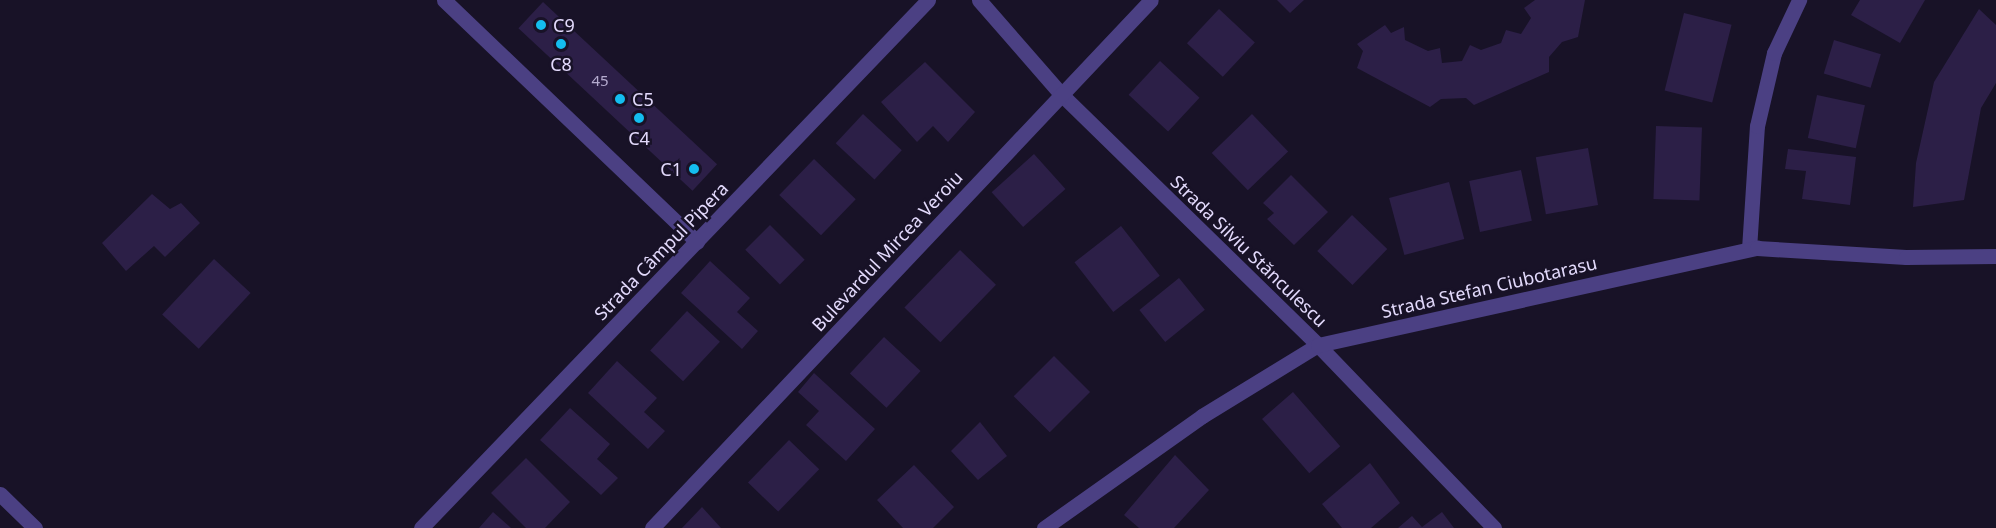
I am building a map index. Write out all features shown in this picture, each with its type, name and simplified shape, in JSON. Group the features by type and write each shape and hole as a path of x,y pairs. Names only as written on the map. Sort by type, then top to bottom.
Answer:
{"street":[{"path":"444,0 697,242"},
{"name":"Strada Câmpul Pipera","path":"421,528 928,0"},
{"name":"Strada Silviu Stănculescu","path":"978,0 1062,95 1318,345 1494,528"},
{"name":"Bulevardul Mircea Veroiu","path":"652,528 1150,0"},
{"path":"1749,249 1757,126 1774,53 1799,0"},
{"name":"Strada Stefan Ciubotarasu","path":"1044,528 1202,416 1318,345 1749,249 1996,256"},
{"path":"0,494 35,528"}],"building":[{"path":"1277,0 1304,0 1290,13"},
{"path":"1535,0 1585,0 1578,37 1562,42 1549,57 1549,72 1474,105 1466,98 1441,99 1430,107 1357,68 1363,51 1357,44 1385,25 1391,33 1404,27 1405,40 1428,51 1440,48 1442,63 1462,61 1470,45 1481,50 1501,43 1506,30 1521,34 1531,18 1524,8"},
{"path":"1860,0 1925,0 1900,43 1851,15"},
{"path":"543,2 717,164 693,191 518,28"},
{"path":"1219,9 1255,42 1223,77 1187,43"},
{"path":"1979,9 1996,25 1996,83 1981,108 1964,200 1913,207 1916,163 1934,82"},
{"path":"1684,13 1732,25 1712,102 1665,91"},
{"path":"1834,40 1881,54 1871,88 1824,73"},
{"path":"1160,61 1199,98 1168,131 1129,95"},
{"path":"925,62 975,112 948,142 933,126 917,142 881,102"},
{"path":"1817,95 1865,105 1856,148 1808,138"},
{"path":"863,114 902,150 874,179 836,143"},
{"path":"1252,114 1288,151 1248,190 1212,153"},
{"path":"1656,126 1702,128 1699,201 1653,199"},
{"path":"1588,148 1598,205 1546,214 1536,157"},
{"path":"1788,149 1856,157 1850,205 1802,199 1806,171 1785,169"},
{"path":"1034,154 1065,189 1023,227 992,192"},
{"path":"814,159 856,199 821,235 779,195"},
{"path":"1521,170 1532,221 1480,232 1469,181"},
{"path":"1291,175 1328,212 1294,245 1267,219 1274,213 1263,203"},
{"path":"1449,182 1464,239 1404,255 1389,198"},
{"path":"152,194 170,209 181,203 200,223 165,257 154,246 126,271 102,243"},
{"path":"1352,215 1387,249 1353,285 1317,251"},
{"path":"770,225 805,260 780,284 745,250"},
{"path":"1121,226 1160,276 1113,312 1075,262"},
{"path":"960,250 996,285 940,342 904,308"},
{"path":"214,259 251,293 199,349 162,315"},
{"path":"710,261 750,298 737,312 758,331 742,349 681,293"},
{"path":"1179,278 1205,310 1165,342 1139,310"},
{"path":"687,311 720,342 683,381 650,350"},
{"path":"884,337 921,371 886,408 850,374"},
{"path":"1054,356 1090,392 1050,432 1014,396"},
{"path":"617,361 657,398 644,412 665,431 648,449 588,393"},
{"path":"814,373 875,429 846,461 806,425 819,411 798,392"},
{"path":"1293,392 1340,446 1309,473 1262,419"},
{"path":"570,408 610,444 597,459 618,478 601,495 540,440"},
{"path":"980,422 1007,456 978,480 951,451"},
{"path":"789,440 819,469 778,512 748,482"},
{"path":"1175,455 1209,490 1174,528 1139,528 1124,515"},
{"path":"526,458 570,502 545,528 526,528 491,493"},
{"path":"1370,463 1400,503 1371,528 1342,528 1322,504"},
{"path":"914,465 954,507 933,528 903,528 877,500"},
{"path":"702,507 721,528 682,528"},
{"path":"493,512 511,528 479,528"},
{"path":"1442,512 1454,528 1398,528 1412,516 1422,527"}],"place":[{"name":"C9","path":"541,25"},
{"name":"C8","path":"561,44"},
{"name":"C5","path":"620,99"},
{"name":"C4","path":"639,118"},
{"name":"C1","path":"694,169"}]}
